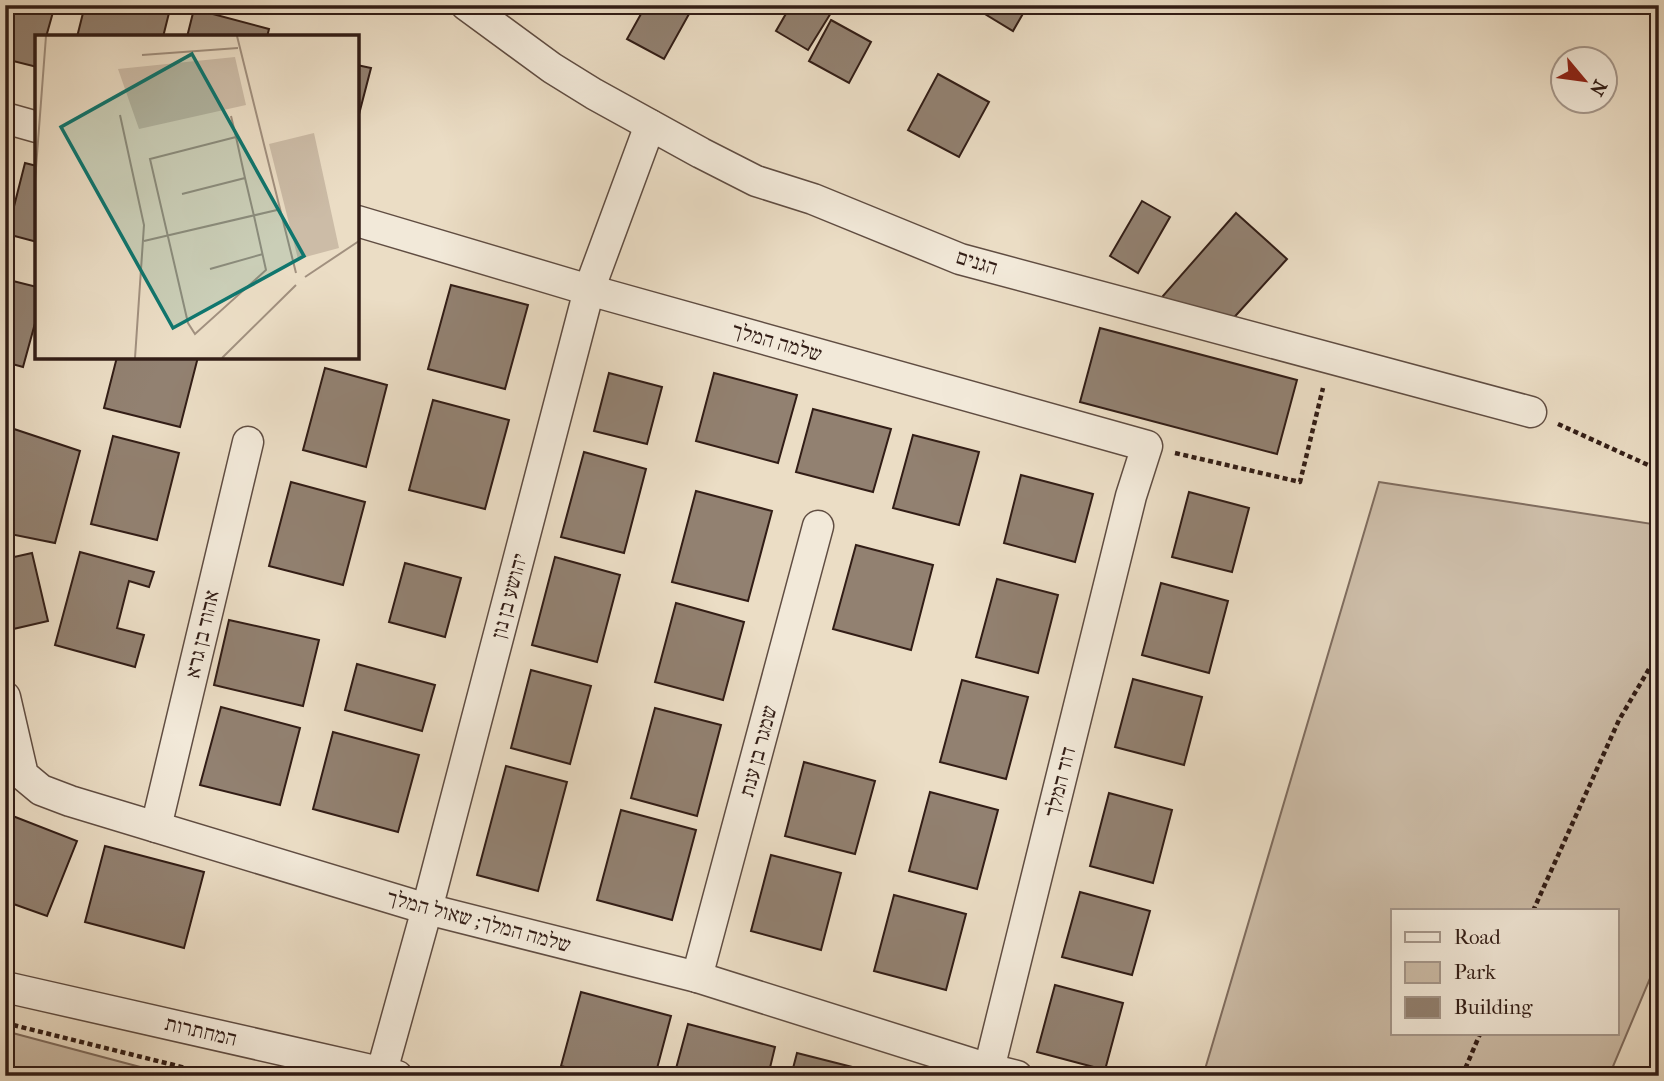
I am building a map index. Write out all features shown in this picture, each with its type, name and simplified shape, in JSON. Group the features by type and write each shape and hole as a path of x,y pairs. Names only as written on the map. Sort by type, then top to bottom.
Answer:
{"street":[{"name":"הגנים","path":"466,5 552,68 650,125 756,181 813,199 960,258 1531,412"},
{"path":"5,117 35,126"},
{"name":"יהושע בן נון","path":"389,1073 427,909 589,290 650,125"},
{"name":"שלמה המלך","path":"359,222 589,290 1147,446"},
{"name":"אהוד בן גרא","path":"156,827 248,442"},
{"name":"דוד המלך","path":"1003,1072 1131,496 1147,446"},
{"name":"שמגר בן ענת","path":"697,978 818,526"},
{"name":"שלמה המלך; שאול המלך","path":"5,697 23,775 41,790 70,801 427,909 697,978 1003,1072"},
{"name":"המחתרות","path":"5,987 389,1073"}],"path":[{"path":"1147,446 1300,482 1330,358"},
{"path":"1531,412 1659,470"},
{"path":"1533,909 1619,720 1659,652"},
{"path":"5,1023 218,1076"},
{"path":"1462,1076 1479,1036"}],"green space":[{"path":"1379,482 1659,525 1659,957 1609,1076 1203,1076"},
{"path":"5,1031 174,1076 5,1076"}],"building":[{"path":"5,5 55,5 47,35 35,35 35,66 5,59"},
{"path":"85,5 171,5 164,35 78,35"},
{"path":"646,5 694,5 664,59 627,39"},
{"path":"791,5 830,5 834,8 808,50 776,31"},
{"path":"977,5 1028,5 1013,31 975,8"},
{"path":"194,9 269,29 268,35 188,35"},
{"path":"831,20 871,42 849,83 809,61"},
{"path":"359,65 371,68 359,114"},
{"path":"938,74 989,102 959,157 908,130"},
{"path":"25,163 35,166 35,241 7,234"},
{"path":"1142,201 1170,217 1138,273 1110,256"},
{"path":"1236,213 1287,259 1229,323 1162,297"},
{"path":"5,279 35,286 35,323 23,367 5,362"},
{"path":"451,285 528,305 505,389 428,369"},
{"path":"1100,328 1297,380 1277,454 1080,402"},
{"path":"116,359 197,359 180,427 104,408"},
{"path":"325,368 387,385 366,467 303,450"},
{"path":"609,373 662,387 647,444 594,431"},
{"path":"714,373 797,395 778,463 696,441"},
{"path":"433,400 509,420 485,509 409,490"},
{"path":"813,409 891,429 873,492 796,472"},
{"path":"5,426 80,451 55,543 5,533"},
{"path":"913,435 979,452 959,525 893,508"},
{"path":"113,436 179,453 157,540 91,524"},
{"path":"584,452 646,469 624,553 561,537"},
{"path":"1021,475 1093,494 1075,562 1004,543"},
{"path":"291,482 365,502 343,585 269,566"},
{"path":"696,491 772,511 748,601 672,582"},
{"path":"1189,492 1249,508 1232,572 1172,557"},
{"path":"856,545 933,565 911,650 833,629"},
{"path":"80,552 154,572 149,587 129,581 117,628 144,635 135,667 55,645"},
{"path":"32,553 48,621 9,630 5,615 5,559"},
{"path":"555,557 620,575 597,662 532,645"},
{"path":"405,563 461,578 445,637 389,622"},
{"path":"997,579 1058,595 1038,673 976,657"},
{"path":"1161,583 1228,601 1209,673 1142,655"},
{"path":"676,603 744,622 723,700 655,682"},
{"path":"229,620 319,640 303,706 214,685"},
{"path":"357,664 435,685 422,731 345,710"},
{"path":"531,670 591,686 570,764 511,748"},
{"path":"1133,679 1202,697 1184,765 1115,747"},
{"path":"962,680 1028,697 1006,779 940,762"},
{"path":"221,707 300,728 280,805 200,785"},
{"path":"655,708 721,725 697,816 631,798"},
{"path":"333,732 419,755 398,832 313,809"},
{"path":"804,762 875,781 855,854 785,836"},
{"path":"506,766 567,782 538,891 477,875"},
{"path":"930,792 998,810 977,889 909,871"},
{"path":"1109,793 1172,810 1153,883 1090,866"},
{"path":"621,810 696,830 672,920 597,900"},
{"path":"5,813 77,841 47,916 5,901"},
{"path":"105,846 204,872 184,948 85,922"},
{"path":"771,855 841,873 821,950 751,931"},
{"path":"1080,892 1150,911 1132,975 1062,957"},
{"path":"894,895 966,914 946,990 874,971"},
{"path":"1055,985 1123,1003 1105,1070 1037,1052"},
{"path":"581,992 671,1016 655,1076 598,1076 561,1066"},
{"path":"688,1024 775,1047 768,1076 674,1076"},
{"path":"797,1053 884,1075 791,1076"}]}
